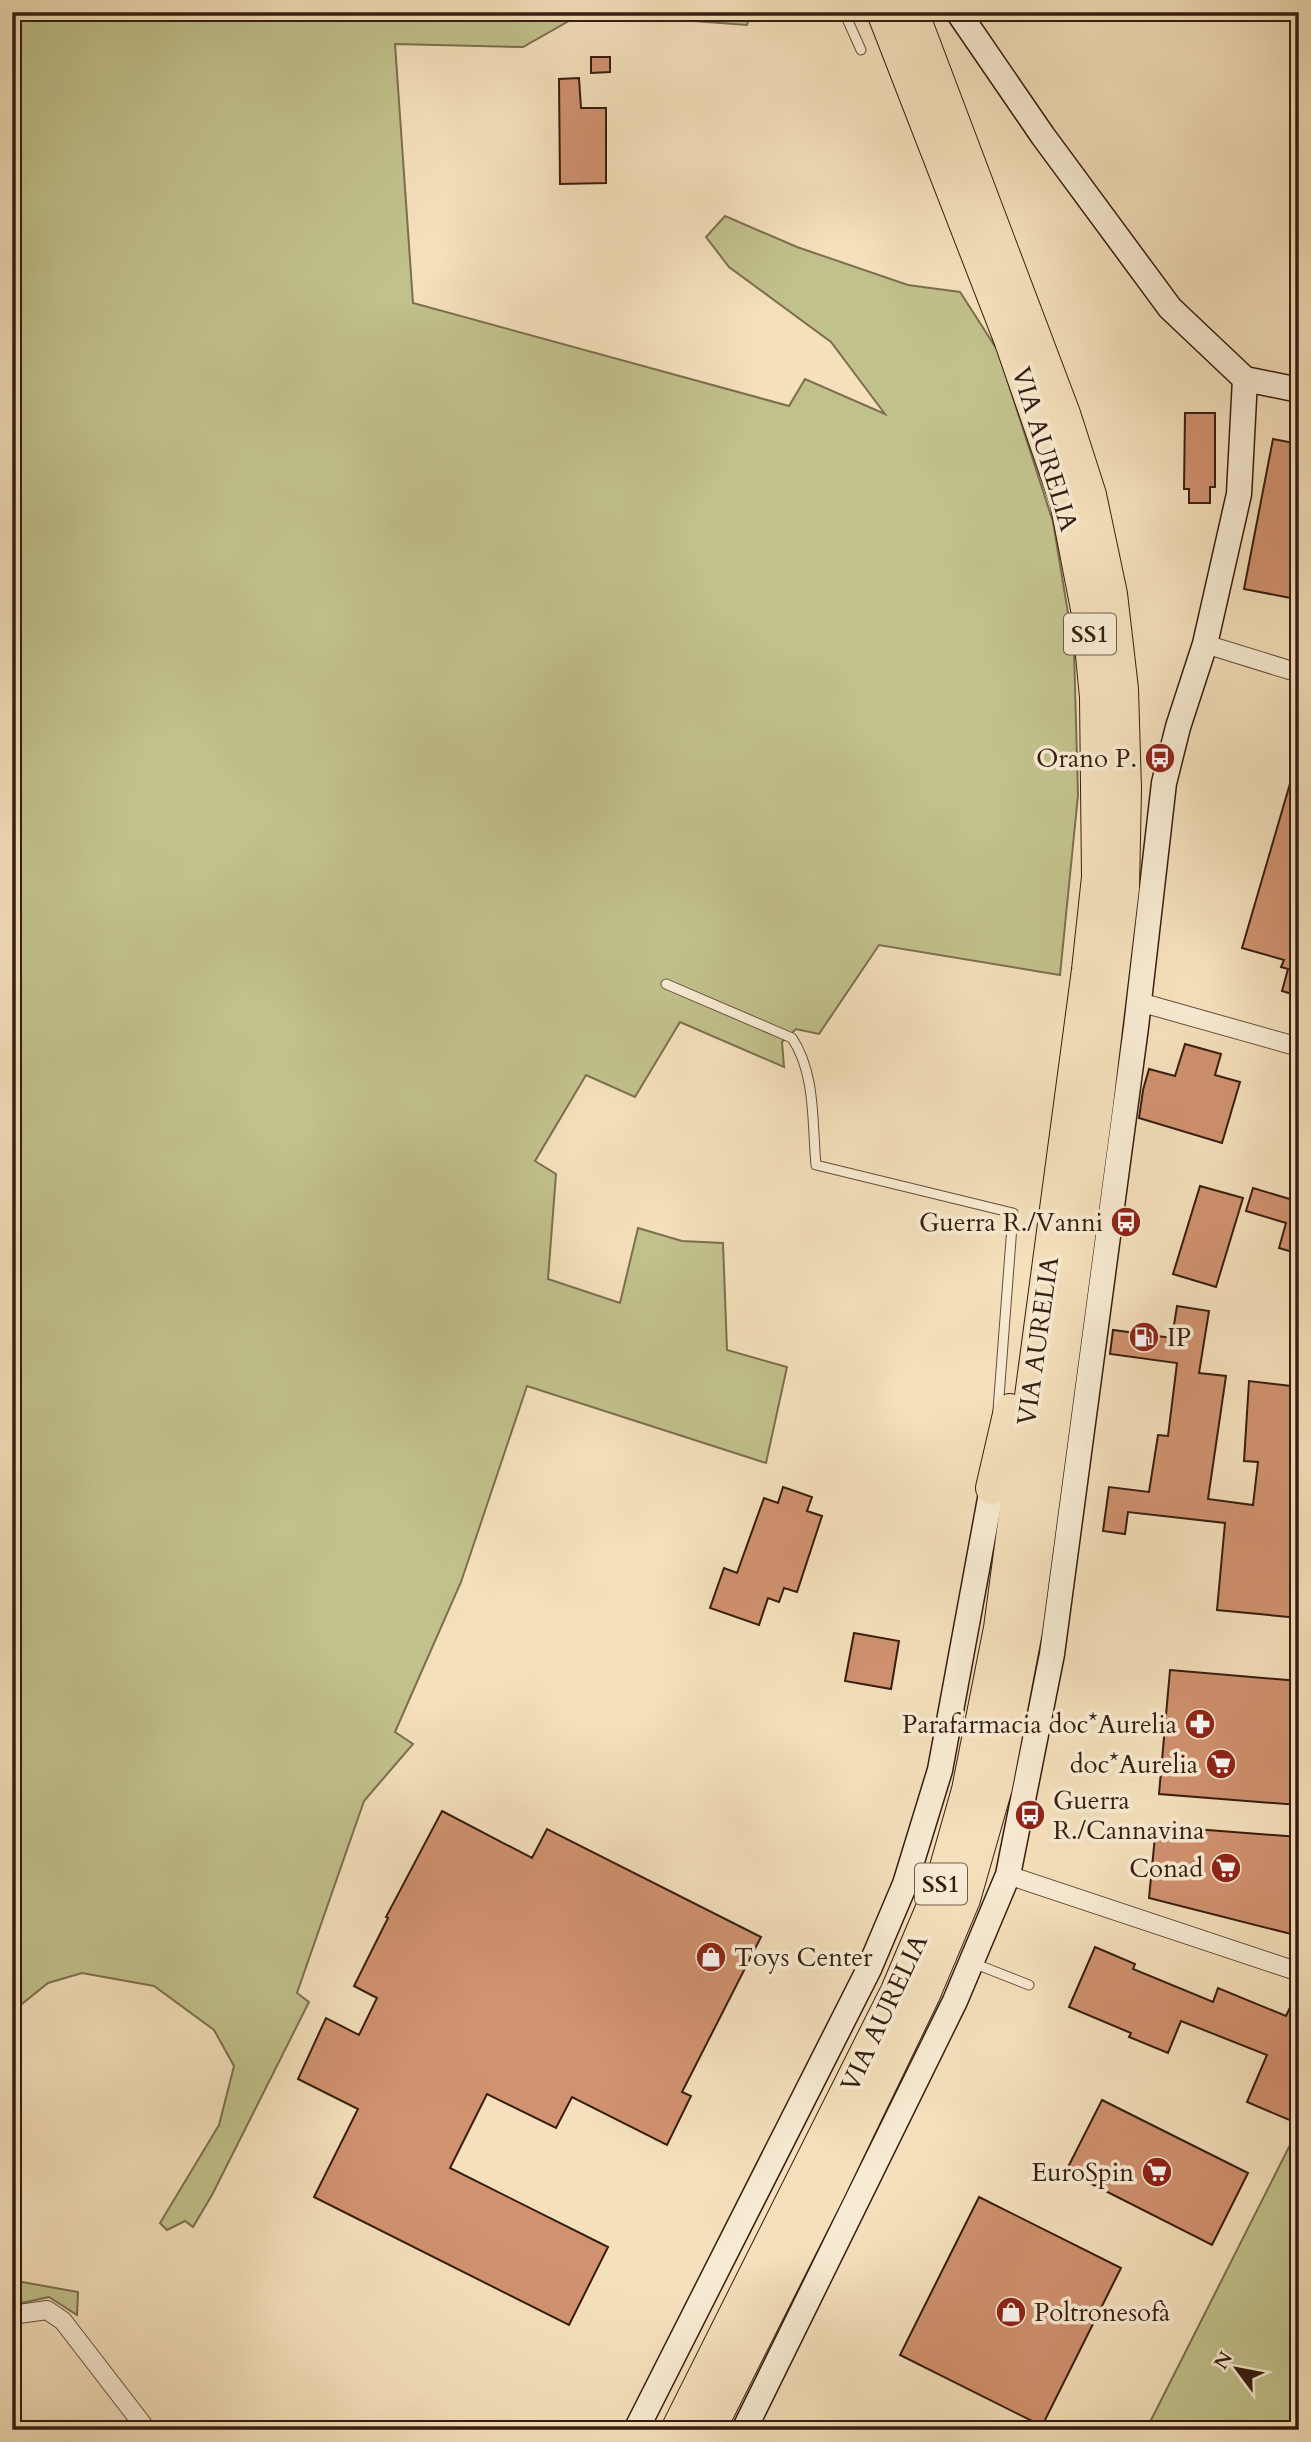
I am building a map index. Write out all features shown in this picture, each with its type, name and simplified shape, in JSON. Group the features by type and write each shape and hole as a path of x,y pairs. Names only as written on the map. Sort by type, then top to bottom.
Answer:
{"highway":[{"path":"867,12 915,96"},
{"name":"VIA AURELIA","path":"677,2430 897,1991 939,1892 968,1790 1000,1628 1088,970 1098,877 1096,697 1088,614 1066,501 1010,339 883,12"},
{"name":"VIA AURELIA","path":"709,2430 924,1994 964,1899 996,1787 1026,1631 1097,1104 1123,888 1125,789 1122,689 1111,594 1090,495 1064,414 912,12"},
{"path":"992,1488 1027,1338 1044,1288"}],"street":[{"path":"958,12 1031,120 1159,295 1184,323 1245,379 1299,390"},
{"path":"744,2430 899,2116 972,1962 1008,1875 1052,1654 1139,1002 1164,783 1178,727 1205,644 1239,494 1245,379"},
{"path":"1205,644 1299,673"},
{"path":"1139,1002 1299,1047"},
{"name":"VIA AURELIA","path":"636,2430 859,1990 905,1884 940,1770 992,1488"},
{"path":"1008,1875 1299,1972"},
{"path":"12,2315 47,2310 63,2321 147,2430"}],"lane":[{"path":"844,12 861,50"},
{"path":"666,984 792,1038 803,1053 808,1070 816,1165 1013,1213 992,1488"},
{"path":"972,1962 1029,1984"}],"green space":[{"path":"12,12 751,12 747,25 583,13 523,47 395,44 413,303 789,406 805,379 885,414 831,342 729,267 706,237 725,216 797,247 908,285 960,292 998,351 1053,522 1074,649 1078,795 1060,975 879,945 819,1034 796,1029 782,1042 784,1067 680,1022 635,1097 586,1075 535,1161 556,1174 548,1279 620,1303 638,1228 682,1241 723,1243 727,1350 787,1367 766,1463 527,1386 461,1582 395,1732 413,1744 364,1801 297,1993 309,2002 212,2195 193,2227 185,2221 167,2230 160,2223 219,2125 234,2066 214,2030 154,1986 82,1973 48,1983 12,2012"},
{"path":"1291,2143 1299,2147 1299,2430 1146,2430"},
{"path":"22,2282 78,2292 77,2315 49,2297 12,2305 12,2285"}],"building":[{"path":"591,57 610,57 610,72 591,73"},
{"path":"579,78 581,108 606,108 606,183 560,184 559,79"},
{"path":"1185,413 1215,413 1215,487 1210,487 1210,503 1189,503 1189,489 1184,489"},
{"path":"1273,439 1299,444 1299,584 1296,599 1244,589"},
{"path":"1294,770 1299,771 1299,996 1282,991 1288,969 1281,967 1284,960 1242,948"},
{"path":"1185,1044 1221,1054 1215,1075 1240,1082 1222,1143 1139,1118 1149,1069 1175,1076"},
{"path":"1200,1186 1243,1198 1216,1287 1173,1274"},
{"path":"1253,1188 1293,1200 1294,1195 1299,1196 1299,1245 1296,1253 1279,1248 1286,1223 1246,1211"},
{"path":"1177,1306 1209,1311 1199,1373 1226,1376 1208,1499 1253,1505 1258,1462 1244,1461 1249,1381 1299,1387 1299,1618 1217,1610 1225,1523 1128,1512 1125,1534 1103,1531 1109,1487 1149,1492 1158,1435 1168,1436 1177,1363 1110,1354 1113,1330 1172,1338"},
{"path":"783,1487 812,1497 807,1511 822,1516 797,1592 784,1588 779,1602 768,1598 759,1625 710,1608 724,1568 737,1573 764,1498 778,1503"},
{"path":"854,1633 899,1641 891,1689 845,1681"},
{"path":"1170,1670 1299,1681 1299,1805 1159,1794"},
{"path":"442,1811 532,1858 547,1829 761,1937 682,2092 691,2096 667,2145 572,2097 556,2128 487,2094 450,2168 608,2247 569,2325 314,2197 358,2109 298,2079 326,2018 359,2035 377,1998 354,1986 388,1918 386,1917"},
{"name":"Conad","path":"1156,1826 1299,1837 1299,1936 1149,1898"},
{"path":"1095,1947 1135,1964 1133,1969 1213,2002 1218,1988 1286,2016 1299,1988 1299,2124 1247,2102 1267,2055 1181,2021 1168,2053 1129,2037 1131,2033 1069,2007"},
{"name":"EuroSpin","path":"1102,2100 1248,2173 1212,2245 1066,2171"},
{"name":"Poltronesofà","path":"979,2197 1121,2268 1042,2426 900,2355"}],"place":[{"name":"Orano P.","path":"1160,758"},
{"name":"Guerra R./Vanni","path":"1126,1222"},
{"name":"IP","path":"1144,1337"},
{"name":"Parafarmacia doc*Aurelia","path":"1200,1724"},
{"name":"doc*Aurelia","path":"1221,1764"},
{"name":"Guerra R./Cannavina","path":"1030,1815"},
{"name":"Conad","path":"1226,1868"},
{"name":"Toys Center","path":"711,1957"},
{"name":"EuroSpin","path":"1157,2172"},
{"name":"Poltronesofà","path":"1011,2312"}]}
